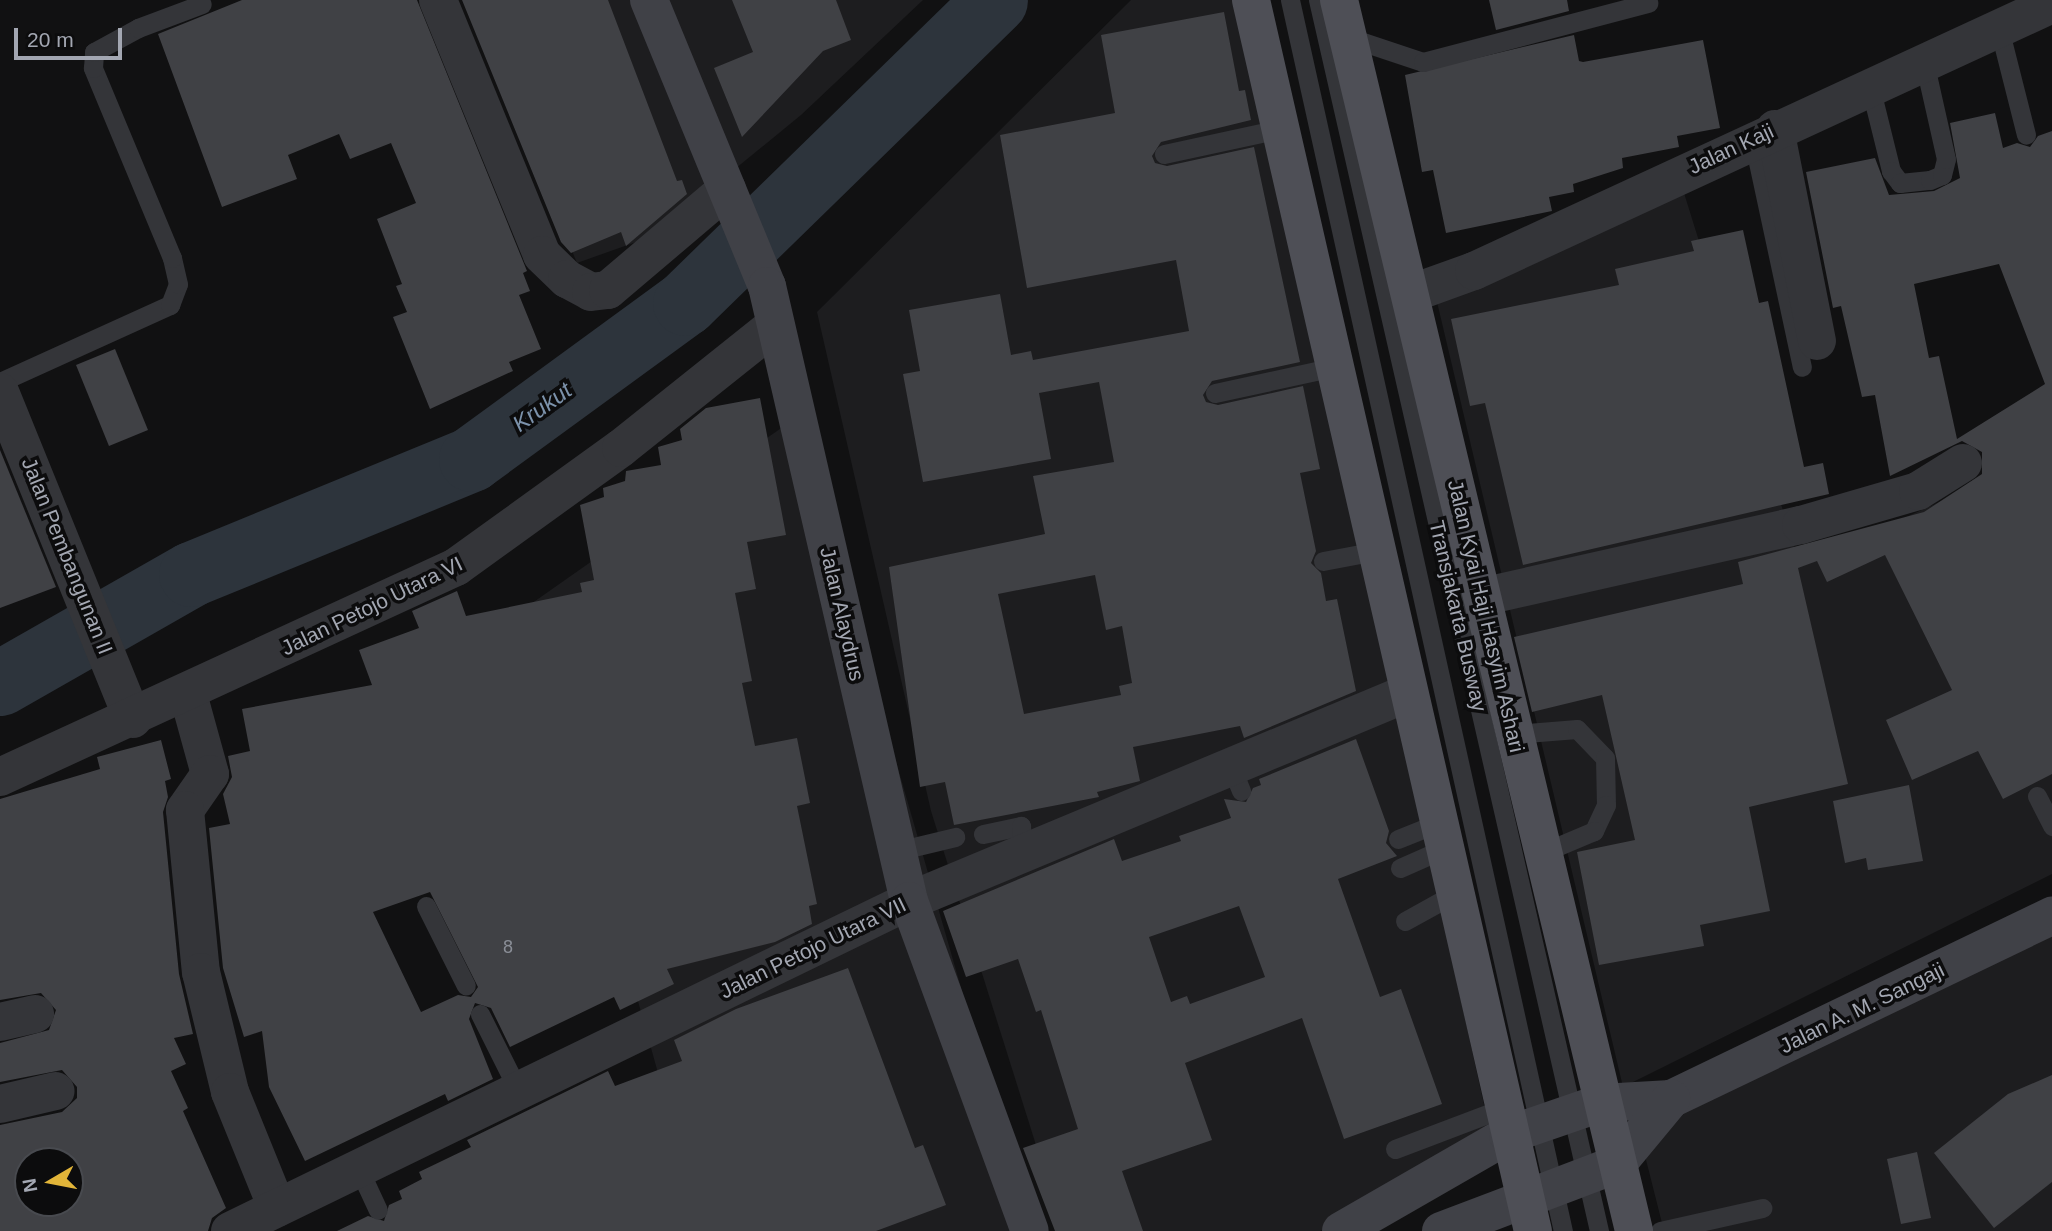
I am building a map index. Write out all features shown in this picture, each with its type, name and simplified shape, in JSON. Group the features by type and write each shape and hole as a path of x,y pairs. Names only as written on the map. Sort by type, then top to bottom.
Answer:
{"main road":[{"name":"Jalan Kyai Haji Hasyim Ashari","path":"1251,0 1454,894 1545,1117 1563,1191 1634,1231"},
{"name":"Jalan Kyai Haji Hasyim Ashari","path":"1339,0 1542,853 1545,1117 1563,1191"}],"street":[{"path":"438,0 542,254 567,279 592,292 608,290 730,194"},
{"name":"Jalan Alaydrus","path":"649,0 766,286 909,901 1030,1231"},
{"name":"Jalan Kaji","path":"1410,294 1474,271 1764,134 2052,4"},
{"path":"1764,134 1810,354"},
{"name":"Jalan Petojo Utara VI","path":"0,777 188,694 456,568 621,448 775,325"},
{"name":"Jalan Pembangunan II","path":"0,392 133,719"},
{"path":"1481,597 1801,525 1918,491 1963,463"},
{"name":"Jalan Petojo Utara VII","path":"230,1231 909,901 1023,853 1236,779 1408,693"},
{"path":"188,694 209,774 186,810 201,972 230,1092 278,1208"},
{"name":"Jalan A. M. Sangaji","path":"1441,1231 1563,1191 1671,1100 2052,916"},
{"path":"0,1104 56,1091"},
{"name":"Jalan A. M. Sangaji","path":"1341,1231 1545,1117 1671,1100"}],"lane":[{"name":"Transjakarta Busway","path":"1290,0 1545,1117"},
{"name":"Transjakarta Busway","path":"1318,0 1545,1117"},
{"path":"1349,37 1423,62 1648,3"},
{"path":"0,382 170,305 178,284 172,258 93,68 94,52 138,28 202,4"},
{"path":"1999,27 2026,135"},
{"path":"1870,86 1891,171 1900,183 1930,180 1942,174 1946,159 1924,61"},
{"path":"1164,155 1280,129"},
{"path":"1215,393 1334,367"},
{"path":"1323,561 1376,551"},
{"path":"1514,734 1577,729 1605,758 1606,804 1594,831 1542,853"},
{"path":"2037,796 2052,826"},
{"path":"983,834 1021,826 1023,853"},
{"path":"1398,839 1440,836"},
{"path":"1400,868 1440,836"},
{"path":"897,851 955,837"},
{"path":"1405,921 1454,894"},
{"path":"426,906 466,986"},
{"path":"480,1014 519,1092"},
{"path":"1395,1149 1545,1117"},
{"path":"358,1167 378,1210"},
{"path":"1563,1191 1563,1231"},
{"path":"1563,1191 1599,1231"},
{"path":"1660,1231 1762,1208"}],"shaded area":[{"path":"469,0 923,0 801,115 653,236 577,263"},
{"path":"1131,0 1241,0 1492,1141 1320,1231 1063,1231 931,811 817,312"},
{"path":"1684,193 1800,565 2052,451 2052,874 1623,1087 1437,302"},
{"path":"797,417 1031,1231 610,1231 690,1188 528,606"},
{"path":"2052,926 2052,1231 1664,1231 1639,1132"}],"building":[{"path":"242,0 417,0 527,271 523,273 530,291 519,295 541,349 509,362 513,371 430,409 393,317 407,312 396,286 402,284 377,219 416,203 391,143 350,159 339,134 288,155 297,179 222,207 158,34"},
{"path":"462,0 608,0 677,181 682,180 687,194 626,246 621,232 571,253 561,242"},
{"path":"732,0 836,0 851,40 823,51 742,137 714,68 753,52"},
{"path":"1489,0 1567,0 1569,11 1496,30"},
{"path":"1224,12 1239,91 1245,90 1251,120 1161,142 1152,156 1155,163 1167,166 1254,147 1300,362 1212,381 1203,395 1206,402 1218,405 1303,386 1320,469 1300,473 1316,551 1311,563 1321,573 1326,601 1337,599 1356,691 1244,738 1240,726 1133,747 1140,781 1097,792 1099,797 954,825 945,782 920,787 889,567 1045,534 1033,476 1114,462 1099,382 1039,393 1051,459 923,482 903,374 920,371 909,310 1000,294 1011,355 1031,351 1033,360 1189,331 1176,260 1027,288 1000,135 1115,113 1101,35","holes":["1095,575 1106,630 1122,626 1132,683 1119,686 1121,695 1024,714 998,594"]},
{"path":"1574,35 1579,61 1583,62 1703,40 1720,128 1677,136 1679,147 1622,158 1623,168 1573,184 1574,192 1549,197 1552,211 1446,233 1433,170 1422,172 1405,75"},
{"path":"1995,113 2003,148 2017,143 2030,147 2038,136 2052,131 2052,774 2003,799 1978,751 1912,780 1886,720 1952,690 1885,555 1827,582 1817,561 1798,568 1848,784 1749,807 1770,911 1700,925 1704,946 1599,965 1577,852 1635,840 1602,695 1532,712 1514,637 1743,584 1738,562 1924,512 1982,474 1982,452 1962,441 1890,476 1875,395 1862,397 1841,306 1833,308 1806,172 1875,158 1889,195 1934,191 1960,178 1950,123","holes":["1999,264 2045,384 1957,439 1939,356 1929,358 1914,284"]},
{"path":"1743,230 1759,303 1768,301 1804,467 1823,463 1829,494 1523,565 1485,403 1470,406 1451,319 1619,285 1615,269 1694,251 1691,241"},
{"path":"115,349 148,430 109,446 76,365"},
{"path":"760,398 786,535 747,542 756,589 735,593 752,681 742,683 755,746 797,738 810,803 797,806 817,904 809,906 812,924 775,942 667,969 674,984 620,1010 614,997 510,1047 491,1008 475,1003 469,1019 493,1079 448,1101 445,1094 305,1161 269,1087 262,1031 244,1037 223,968 209,828 230,824 223,794 232,777 228,756 250,751 242,709 372,685 359,650 419,628 412,611 457,591 466,616 582,592 580,583 594,580 580,505 604,497 603,488 625,481 626,471 661,465 658,447 682,440 680,429 706,408","holes":["430,892 478,987 471,997 458,995 421,1012 373,912"]},
{"path":"0,450 56,587 0,608"},
{"path":"1356,739 1389,831 1386,843 1397,856 1338,879 1380,997 1401,989 1442,1104 1344,1139 1302,1018 1185,1063 1212,1140 1122,1171 1143,1231 1055,1231 1023,1148 1078,1129 1041,1010 1036,1012 1018,959 966,977 943,911 1114,839 1122,861 1181,841 1179,836 1231,818 1224,799 1246,802 1253,788 1261,785 1259,779","holes":["1239,906 1265,977 1190,1004 1187,996 1171,1002 1149,937"]},
{"path":"161,740 171,779 165,781 168,797 163,812 179,974 193,1034 174,1038 186,1064 171,1071 188,1108 183,1111 226,1208 212,1218 208,1231 0,1231 0,1125 62,1112 77,1098 77,1087 62,1070 0,1082 0,1043 49,1030 56,1010 41,993 0,1000 0,799 100,769 97,757"},
{"path":"1909,785 1923,861 1868,870 1866,858 1845,863 1833,801"},
{"path":"848,968 915,1148 923,1145 946,1205 876,1231 337,1231 368,1216 384,1221 389,1205 402,1199 399,1191 422,1179 419,1172 471,1147 467,1140 608,1071 615,1086 682,1061 674,1040 736,1009"},
{"path":"2052,1075 2052,1182 1994,1228 1934,1153 2008,1094"},
{"path":"1917,1152 1931,1218 1901,1224 1887,1159"}],"waterway":[{"name":"Krukut","path":"0,683 191,574 471,459 685,303 995,0"}]}
